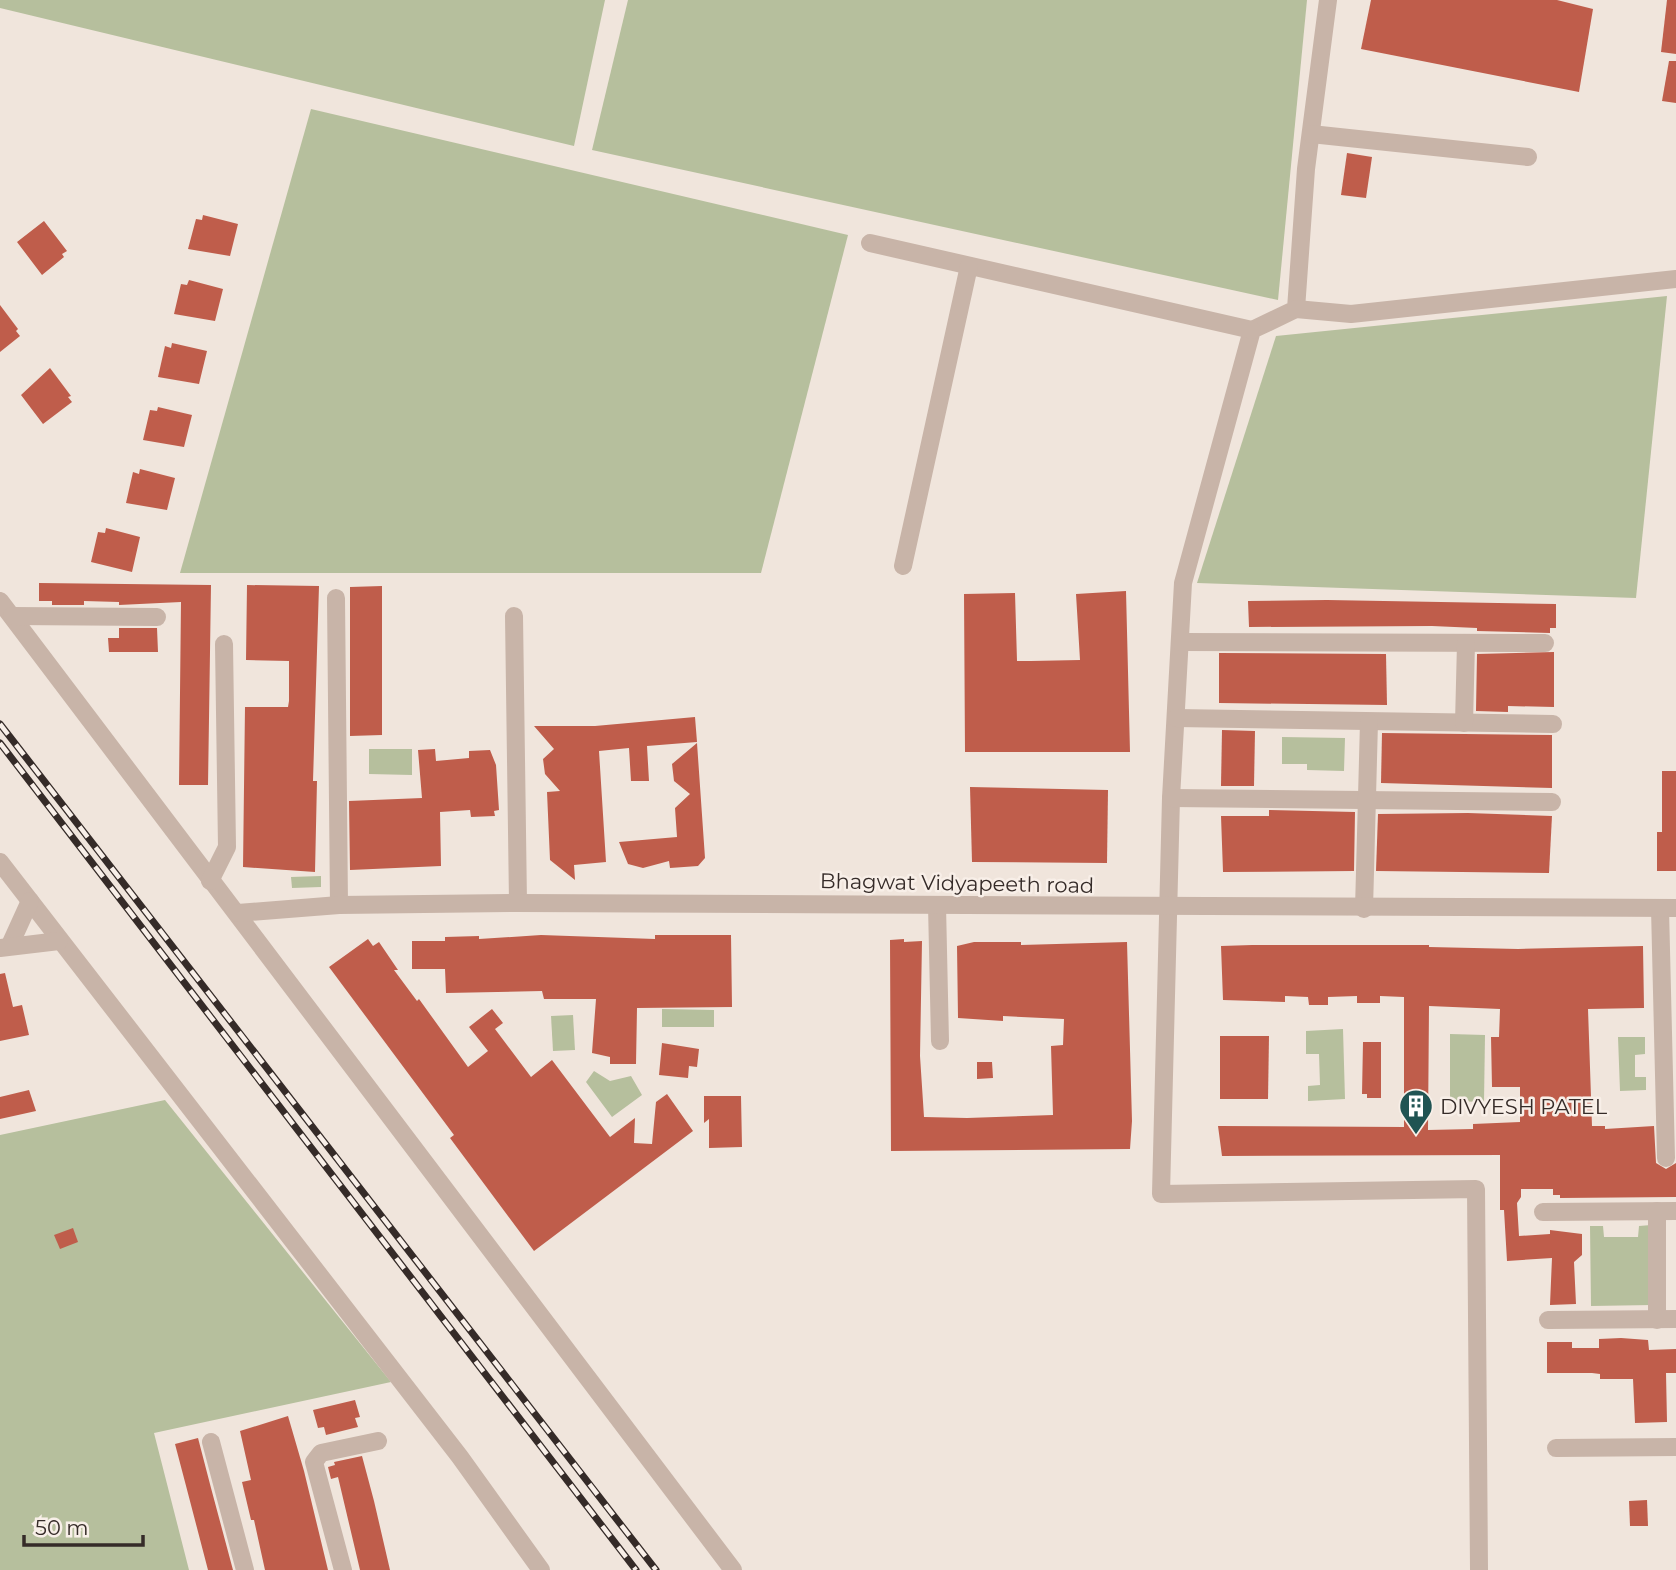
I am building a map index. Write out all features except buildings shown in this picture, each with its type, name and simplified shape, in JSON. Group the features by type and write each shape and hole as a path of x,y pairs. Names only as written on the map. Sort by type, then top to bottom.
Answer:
{"street":[{"path":"1296,309 1311,134 1328,0"},
{"path":"1311,134 1528,156"},
{"path":"870,243 1252,330 1296,309 1350,314 1676,279"},
{"path":"903,566 969,266"},
{"path":"1252,330 1183,583 1171,798 1161,1195 1476,1189 1479,1570"},
{"path":"336,598 339,905"},
{"path":"0,601 733,1570"},
{"path":"12,616 157,617"},
{"path":"514,617 517,903"},
{"path":"1180,642 1545,643"},
{"path":"1464,723 1466,643"},
{"path":"210,881 227,847 224,644"},
{"path":"1176,718 1553,724"},
{"path":"1364,909 1369,722"},
{"path":"1171,798 1552,802"},
{"path":"0,862 460,1457 541,1570"},
{"path":"5,946 30,901"},
{"name":"Bhagwat Vidyapeeth road","path":"238,913 339,905 517,903 1364,909 1668,908"},
{"path":"936,905 940,1041"},
{"path":"1666,1158 1668,908"},
{"path":"5,946 59,940"},
{"path":"1543,1212 1676,1211"},
{"path":"1657,1212 1657,1320"},
{"path":"1548,1320 1676,1320"},
{"path":"343,1570 314,1462 321,1453 378,1440"},
{"path":"211,1442 245,1570"},
{"path":"1556,1448 1676,1447"}],"green space":[{"path":"0,0 605,0 574,146 0,8"},
{"path":"628,0 1307,0 1278,300 592,150"},
{"path":"311,109 848,235 761,573 180,573"},
{"path":"1667,296 1636,598 1197,583 1276,336"},
{"path":"1282,737 1345,738 1344,771 1307,770 1307,764 1282,764"},
{"path":"369,749 412,749 412,775 369,774"},
{"path":"321,876 321,887 292,888 291,877"},
{"path":"662,1009 714,1010 714,1027 662,1027"},
{"path":"573,1015 575,1050 553,1051 551,1016"},
{"path":"1343,1029 1345,1099 1308,1101 1308,1086 1320,1085 1319,1054 1306,1054 1306,1031"},
{"path":"1450,1034 1485,1035 1484,1102 1450,1101"},
{"path":"1618,1037 1645,1037 1645,1054 1635,1055 1635,1077 1646,1077 1646,1090 1620,1091"},
{"path":"594,1071 610,1081 631,1076 642,1095 612,1117 586,1082"},
{"path":"165,1100 391,1382 154,1433 189,1570 0,1570 0,1135"},
{"path":"1651,1225 1652,1305 1591,1306 1590,1226 1603,1226 1604,1237 1638,1237 1639,1226"}],"railway":[{"path":"0,724 656,1570"},
{"path":"0,743 636,1570"}],"place":[{"name":"DIVYESH PATEL","path":"1416,1136"}]}
